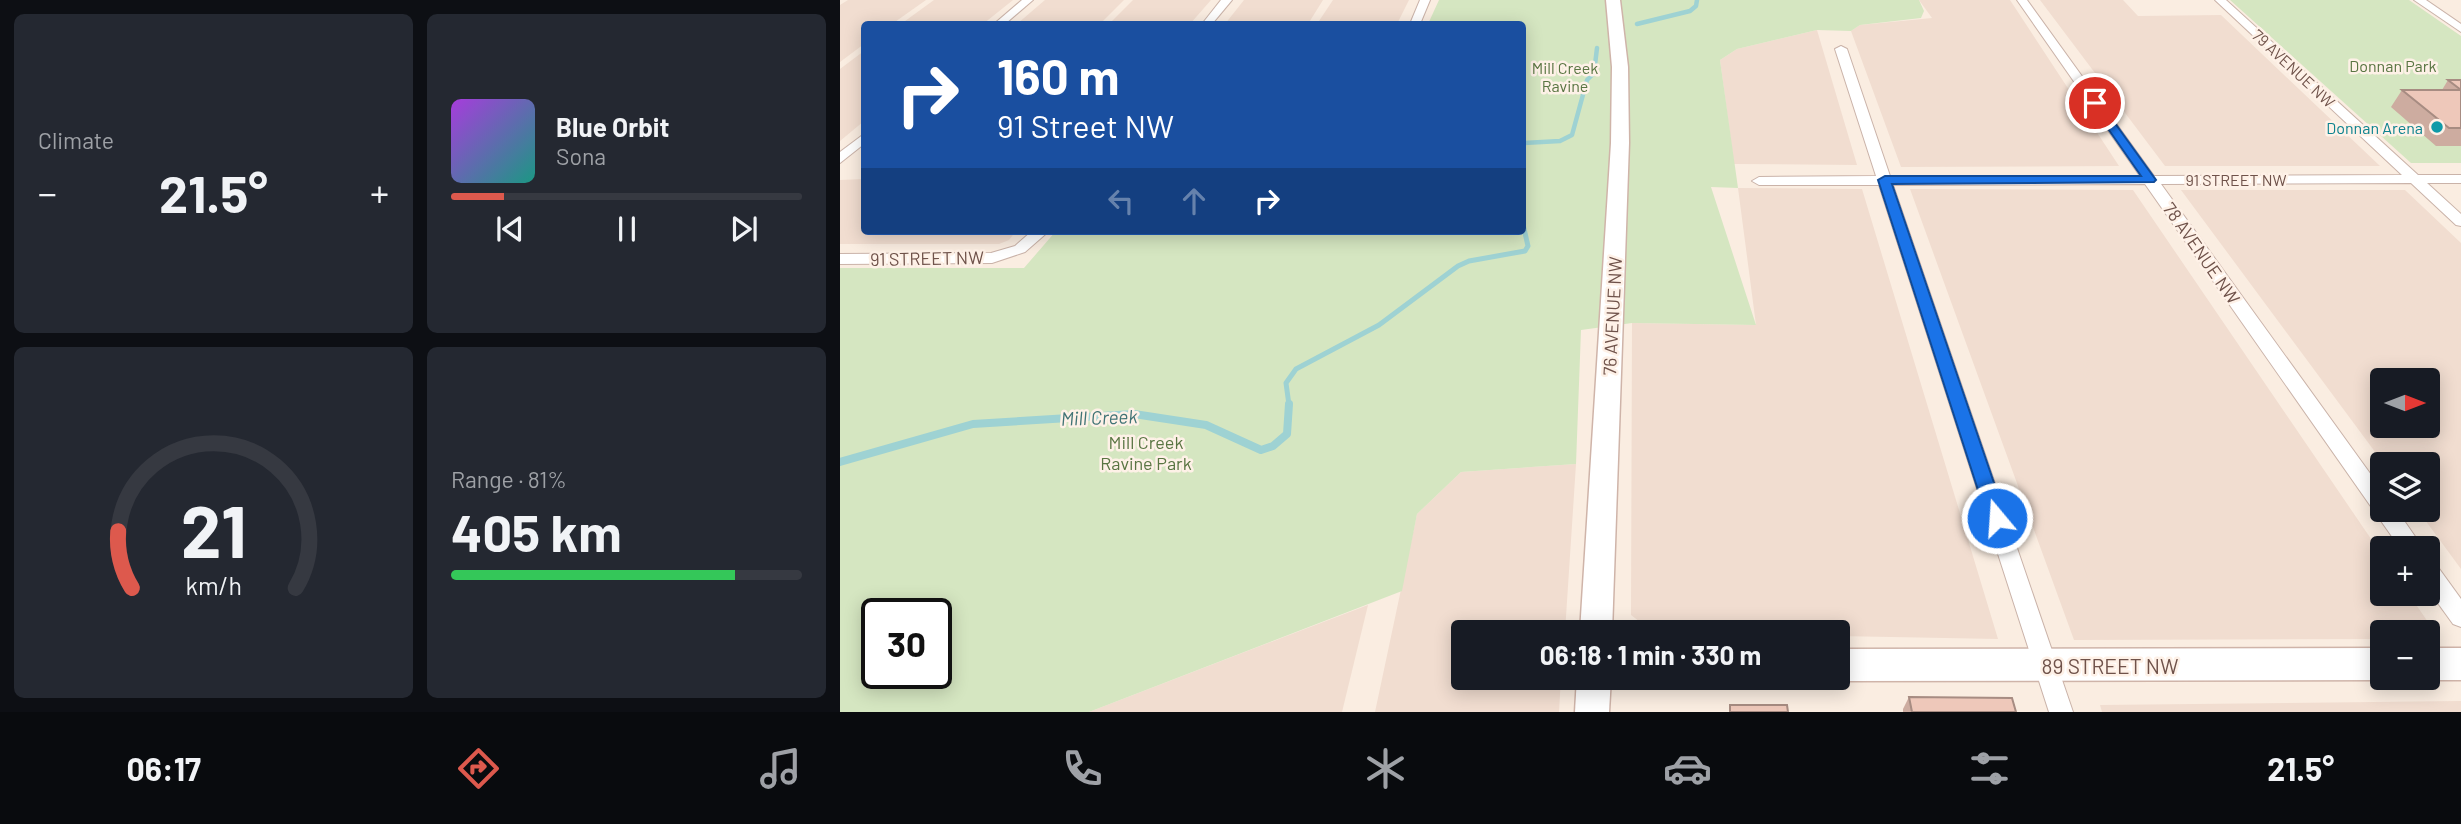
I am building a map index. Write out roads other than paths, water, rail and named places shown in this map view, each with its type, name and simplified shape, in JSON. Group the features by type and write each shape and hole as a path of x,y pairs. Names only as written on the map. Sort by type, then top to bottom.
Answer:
{"street":[{"path":"1003,21 1028,0"},
{"path":"1210,21 1227,0"},
{"path":"1416,21 1425,0"},
{"name":"76 AVENUE NW","path":"1597,620 1620,143 1620,67 1613,0"},
{"name":"78 AVENUE NW","path":"2022,0 2370,490"},
{"name":"79 AVENUE NW","path":"2220,0 2461,222"},
{"path":"2419,0 2461,29"},
{"path":"1841,49 2061,712"},
{"path":"840,159 861,141"},
{"name":"91 STREET NW","path":"1759,180 2461,179"},
{"name":"91 STREET NW","path":"840,259 972,260 1013,252 1037,235"},
{"path":"2440,588 2461,617"},
{"name":"89 STREET NW","path":"1850,665 2370,664"},
{"path":"2440,664 2461,664"},
{"path":"1592,712 1593,690"}],"waterway":[{"name":"Mill Creek","path":"1637,24 1690,11 1696,6 1697,0"},
{"name":"Mill Creek","path":"1526,143 1560,141 1572,135 1587,80 1594,73 1597,48"},
{"name":"Mill Creek","path":"1289,405 1286,383 1296,369 1379,325 1458,266 1469,261 1525,251 1528,246 1525,235"},
{"name":"Mill Creek","path":"840,462 973,424 1134,414 1206,425 1261,450 1273,446 1287,434 1289,405"}],"place":[{"name":"Donnan Arena","path":"2437,127"}],"park label":[{"name":"Donnan Park","path":"2393,65"},
{"name":"Mill Creek Ravine","path":"1565,76"},
{"name":"Mill Creek Ravine Park","path":"1146,452"}]}
